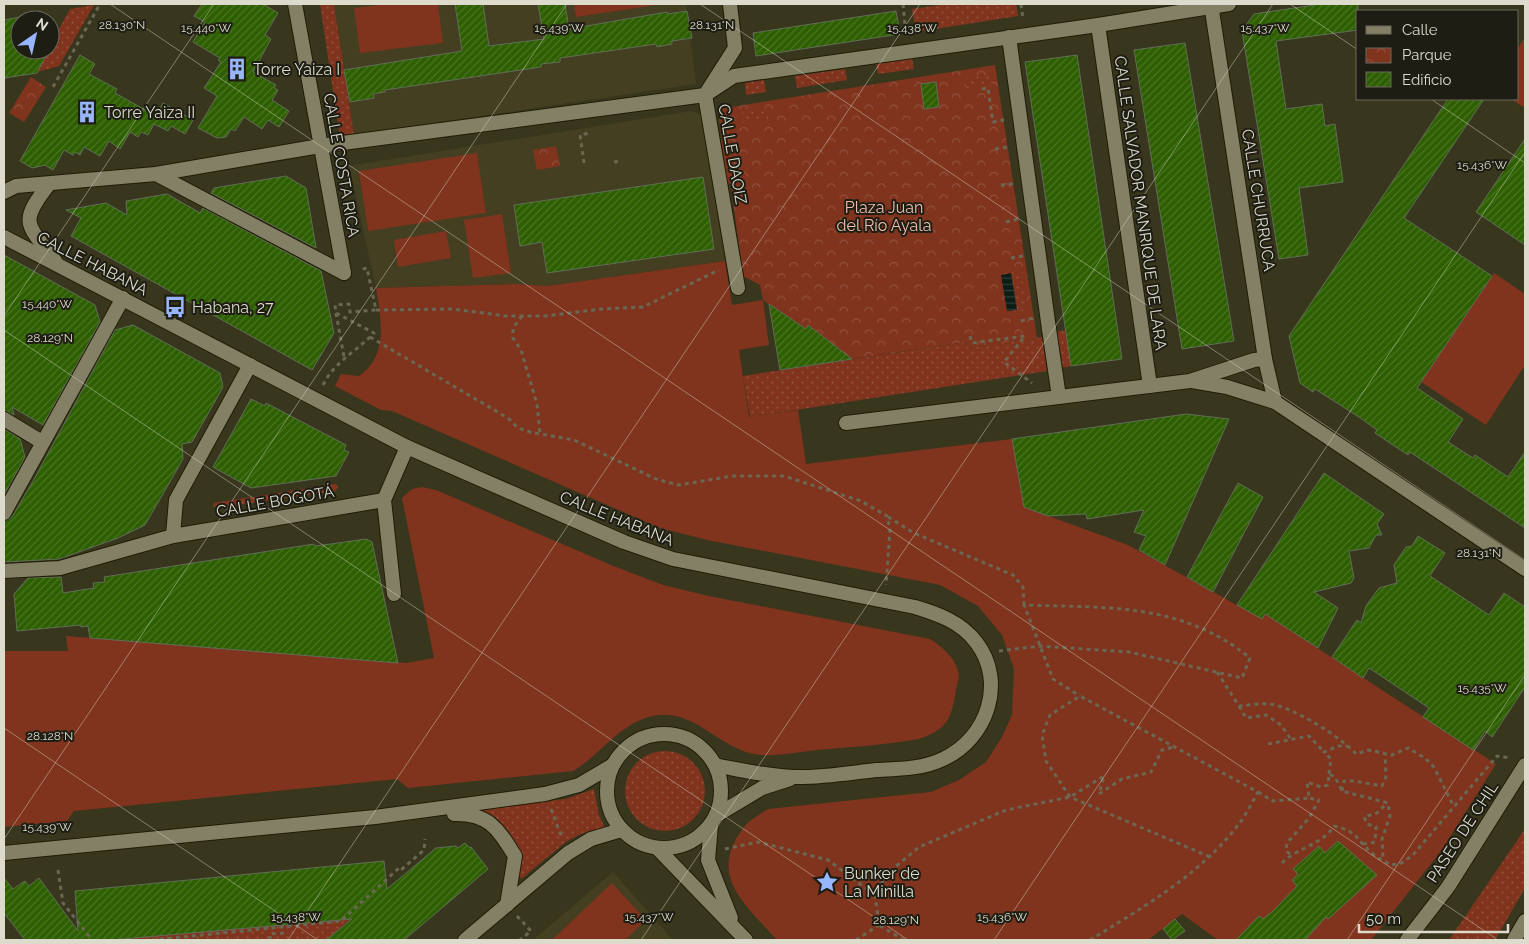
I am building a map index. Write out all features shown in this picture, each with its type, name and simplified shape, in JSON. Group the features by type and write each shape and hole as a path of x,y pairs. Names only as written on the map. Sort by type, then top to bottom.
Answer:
{"street":[{"name":"CALLE COSTA RICA","path":"295,4 344,273"},
{"name":"CALLE DAOIZ","path":"730,4 734,48 705,96 738,288"},
{"path":"4,192 16,186 156,174 320,146 705,96 734,76 1098,25 1211,5 1229,4"},
{"name":"CALLE CHURRUCA","path":"1211,5 1266,359 1275,402"},
{"name":"CALLE SALVADOR MANRIQUE DE LARA","path":"1098,25 1150,386"},
{"path":"1009,36 1049,329 1056,397"},
{"path":"156,174 344,273"},
{"path":"48,184 30,207 28,218 34,232 57,263"},
{"name":"CALLE HABANA","path":"4,237 407,447 624,542 673,559 915,607 949,618 976,642 989,665 991,701 975,736 943,760 913,767 795,777 755,773 715,765"},
{"path":"4,513 123,298"},
{"path":"846,423 1190,381 1254,360 1266,359"},
{"path":"172,536 176,500 250,365"},
{"path":"1190,381 1227,388 1275,402 1525,568"},
{"path":"4,419 42,442"},
{"path":"394,594 384,500 407,447"},
{"name":"CALLE BOGOTÁ","path":"4,570 60,568 172,536 384,500"},
{"path":"4,852 375,817 545,794 578,786 612,765 623,751 638,740 654,735 672,735 689,740 704,750 715,765 720,781 721,798 714,820 708,860 724,904 742,935"},
{"name":"PASEO DE CHIL","path":"1407,940 1448,887 1520,762"},
{"path":"612,765 607,782 607,799 612,815 621,830 644,845 658,849 678,847 697,839 714,820"},
{"name":"CALLE HABANA","path":"714,820 762,788 795,777"},
{"path":"375,817 472,814 497,828 514,856 507,905"},
{"path":"465,940 568,853 591,838 621,830"},
{"path":"658,849 742,935"},
{"path":"1514,940 1525,921"}],"path":[{"path":"53,87 100,4"},
{"path":"903,4 908,51"},
{"path":"982,89 988,88 993,122 1004,120"},
{"path":"584,163 580,135 590,133"},
{"path":"994,149 1008,147"},
{"path":"614,162 621,161"},
{"path":"1001,185 1013,184"},
{"path":"1006,222 1019,219"},
{"path":"1011,258 1024,256"},
{"path":"344,358 335,305 349,304 350,312 453,309 523,316 546,316 602,309 644,307 734,264"},
{"path":"344,273 367,268 376,310"},
{"path":"316,399 327,378 344,358 374,332 336,313"},
{"path":"523,316 513,328 513,338 521,350 537,404 541,423 540,434"},
{"path":"1021,321 1034,318"},
{"path":"970,336 972,343 1025,336 1004,362 1056,397"},
{"path":"370,337 508,418 518,428 574,440 656,479 680,485 732,476 784,476 861,501 914,532 1013,575 1023,587 1024,605 1053,679 1080,696 1273,801 1309,798 1319,800 1309,818 1287,843 1286,851 1291,854"},
{"path":"885,601 890,529 887,516"},
{"path":"982,652 1040,646 1129,652 1242,678 1250,658 1211,633 1169,615 1136,610 1024,605"},
{"path":"1217,672 1246,718 1266,715 1281,725 1290,738"},
{"path":"1080,696 1050,715 1042,735 1046,761 1070,797 1208,856"},
{"path":"1239,706 1271,704 1300,716 1349,746 1356,754 1370,750 1392,755 1408,748 1425,758 1434,767 1454,807"},
{"path":"1268,744 1290,738 1309,736 1331,759 1328,786 1321,787 1307,782 1309,798"},
{"path":"1324,752 1338,746 1349,746"},
{"path":"879,925 875,894 887,874 919,847 1006,810 1070,797 1104,776 1099,794 1122,779 1151,772 1162,750 1174,747"},
{"path":"1342,791 1344,781 1354,780 1382,786 1386,777 1385,754"},
{"path":"1282,863 1291,854 1330,834 1334,826 1350,829 1374,856 1383,859 1390,865 1400,864 1413,855 1497,756 1520,762"},
{"path":"1329,774 1335,776 1342,791"},
{"path":"1342,791 1388,803"},
{"path":"1090,940 1163,895 1208,856 1238,825 1258,792"},
{"path":"545,794 568,853"},
{"path":"1383,859 1382,838 1390,816 1388,803"},
{"path":"1375,842 1376,827 1367,824 1364,816 1377,813 1388,803"},
{"path":"1363,844 1375,842 1382,838"},
{"path":"152,940 341,921 400,867 402,869 424,850 425,839"},
{"path":"708,852 758,842 828,860 875,894"},
{"path":"58,870 62,904 92,940"},
{"path":"507,905 531,931 520,940"},
{"path":"856,940 879,925"},
{"path":"879,925 904,940"},
{"path":"270,940 270,934 286,933"}],"shaded area":[{"path":"334,4 686,4 696,84 354,135"},
{"path":"691,111 700,114 704,121 725,261 547,286 516,284 376,288 349,166"},
{"path":"1011,273 1017,310 1007,311 1001,275"},
{"path":"613,872 673,940 533,940"}],"green space":[{"path":"320,4 334,4 354,135 340,137"},
{"path":"387,4 438,4 443,43 360,53 354,8"},
{"path":"574,4 663,4 576,17"},
{"path":"947,4 1016,4 1018,16 916,32 912,9"},
{"path":"94,5 59,66 33,73 41,60 60,60 60,28 70,9"},
{"path":"1525,37 1525,104 1523,107 1512,100 1519,100 1519,46"},
{"path":"912,58 914,69 878,74 876,63"},
{"name":"Plaza Juan del Río Ayala","path":"995,65 1037,338 968,348 966,342 852,359 808,325 806,329 763,300 760,285 743,276 731,186 726,179 718,109"},
{"path":"845,69 847,80 797,88 795,76"},
{"path":"991,75 992,85 966,88 965,79"},
{"path":"31,77 46,87 24,122 9,113"},
{"path":"764,80 766,92 746,95 745,83"},
{"path":"767,109 768,119 743,123 741,113"},
{"path":"556,146 560,166 537,170 533,150"},
{"path":"477,153 486,213 368,231 359,171"},
{"path":"502,214 511,273 473,278 464,220"},
{"path":"446,231 451,258 398,267 394,240"},
{"path":"725,261 732,305 763,300 769,345 739,350 749,417 798,410 806,464 1012,439 1024,507 1128,545 1262,619 1265,614 1496,764 1441,851 1371,940 1218,940 1182,914 1148,940 777,940 747,907 732,883 729,870 729,856 742,830 752,819 768,809 931,792 959,780 986,762 1002,737 1012,715 1014,669 1002,635 978,606 940,585 707,540 660,528 392,411 381,410 335,386 341,374 359,376 369,368 375,358 381,336 376,288 516,284 547,286"},
{"path":"1021,271 1026,308 1017,310 1011,273"},
{"path":"1494,273 1525,294 1525,365 1486,425 1421,382"},
{"path":"1065,330 1071,366 1061,368 1055,332"},
{"path":"1042,337 1047,371 750,417 743,376 966,342 968,348"},
{"path":"335,484 338,486 336,491 216,508 213,506 214,503"},
{"path":"422,487 436,490 611,565 663,585 709,596 930,639 951,656 958,671 959,676 950,716 942,727 919,739 761,755 746,752 733,746 682,718 668,715 653,716 630,725 573,771 408,788 397,779 74,811 67,821 4,827 4,651 68,651 66,636 407,663 434,658 402,498 412,489"},
{"path":"657,751 673,751 694,762 705,783 705,799 694,820 673,831 657,831 643,825 631,813 625,799 625,783 631,769 643,757"},
{"path":"594,789 599,815 605,828 583,833 567,841 521,879 516,847 512,840 502,828 475,808 566,799"},
{"path":"1525,829 1525,888 1495,940 1449,940"},
{"path":"612,883 646,920 625,940 552,940"},
{"path":"352,918 326,940 111,940 335,920"}],"building":[{"name":"Torre Yaiza I","path":"202,4 263,4 278,13 265,35 271,39 253,72 276,85 274,88 278,90 272,100 289,111 279,127 268,120 262,129 244,117 235,131 231,129 226,137 217,138 198,128 217,96 204,88 221,62 218,60 220,58 193,42 205,22 194,16"},
{"path":"455,4 483,4 489,46 544,39 538,4 565,4 569,29 667,12 668,14 687,11 692,38 672,41 672,44 657,47 656,44 560,58 560,62 541,64 541,67 385,90 385,92 373,94 374,98 350,102 344,70 462,51"},
{"path":"1321,4 1358,4 1358,10 1356,10 1356,30 1276,41 1286,109 1322,104 1325,126 1335,124 1343,182 1299,188 1308,255 1279,259 1242,31 1254,14"},
{"path":"896,11 900,34 756,56 753,33"},
{"path":"10,19 10,60 44,60 37,73 4,78 4,20"},
{"path":"1185,43 1234,341 1182,349 1134,50"},
{"name":"Torre Yaiza II","path":"80,55 95,64 89,74 117,89 115,93 156,116 163,103 193,120 185,134 171,126 168,131 154,124 148,135 141,132 138,137 130,132 120,149 109,141 100,156 84,147 80,155 75,152 73,155 64,150 53,170 45,165 32,168 20,161"},
{"path":"1077,55 1122,359 1071,366 1025,62"},
{"path":"936,82 939,107 924,109 921,84"},
{"path":"1447,100 1483,100 1404,218 1492,276 1417,388 1463,419 1448,442 1473,458 1475,455 1508,477 1525,452 1525,528 1410,452 1408,455 1375,433 1377,430 1359,417 1315,389 1313,392 1300,383 1289,336"},
{"path":"1525,139 1525,245 1476,212"},
{"path":"286,176 306,188 316,248 211,193 214,188"},
{"path":"703,177 714,249 547,273 542,242 520,246 514,205"},
{"path":"167,194 200,213 203,208 321,271 334,333 312,370 71,236 81,218 66,210 106,203 127,215 126,201"},
{"path":"4,255 95,305 100,322 43,425 12,407 14,415 4,410"},
{"path":"769,304 806,329 808,325 852,359 780,370"},
{"path":"133,325 220,373 223,387 192,442 182,444 183,459 145,525 118,538 59,559 4,562 4,522 12,517 32,483 115,330"},
{"path":"251,399 265,406 266,403 346,445 344,450 349,452 336,476 251,488 213,467"},
{"path":"1186,414 1229,419 1165,565 1139,550 1146,536 1134,532 1144,510 1087,519 1086,514 1048,516 1024,507 1012,439"},
{"path":"4,429 20,439 25,457 4,495"},
{"path":"1324,473 1384,514 1377,524 1382,535 1376,535 1369,548 1349,551 1354,578 1351,583 1314,592 1338,608 1318,648 1265,614 1262,619 1237,605"},
{"path":"1238,483 1263,497 1213,592 1187,577"},
{"path":"1418,536 1445,553 1430,576 1489,615 1504,593 1525,607 1525,687 1492,737 1485,731 1473,750 1423,717 1429,708 1369,668 1363,678 1332,657 1357,620 1361,623 1366,606 1379,588 1397,583 1394,565 1406,547 1412,546"},
{"path":"366,539 372,542 398,663 90,638 88,626 81,627 81,625 17,631 14,594 28,578 61,577 63,593 94,588 93,583 105,582 104,577 314,544 315,546"},
{"path":"1338,841 1377,875 1328,919 1326,917 1305,940 1236,940 1259,916 1263,919 1273,911 1297,886 1292,880 1298,874 1293,869 1319,846 1325,853"},
{"path":"465,843 471,847 488,869 404,940 326,940 352,919 111,940 25,940 4,913 4,878 13,889 25,881 29,886 39,878 78,931 75,891 384,861 387,889 436,848 456,846 458,848"},
{"path":"1175,919 1185,931 1172,940 1163,929"}],"place":[{"name":"Torre Yaiza I","path":"237,69"},
{"name":"Torre Yaiza II","path":"87,112"},
{"name":"Habana, 27","path":"175,307"},
{"name":"Bunker de La Minilla","path":"827,882"}]}
